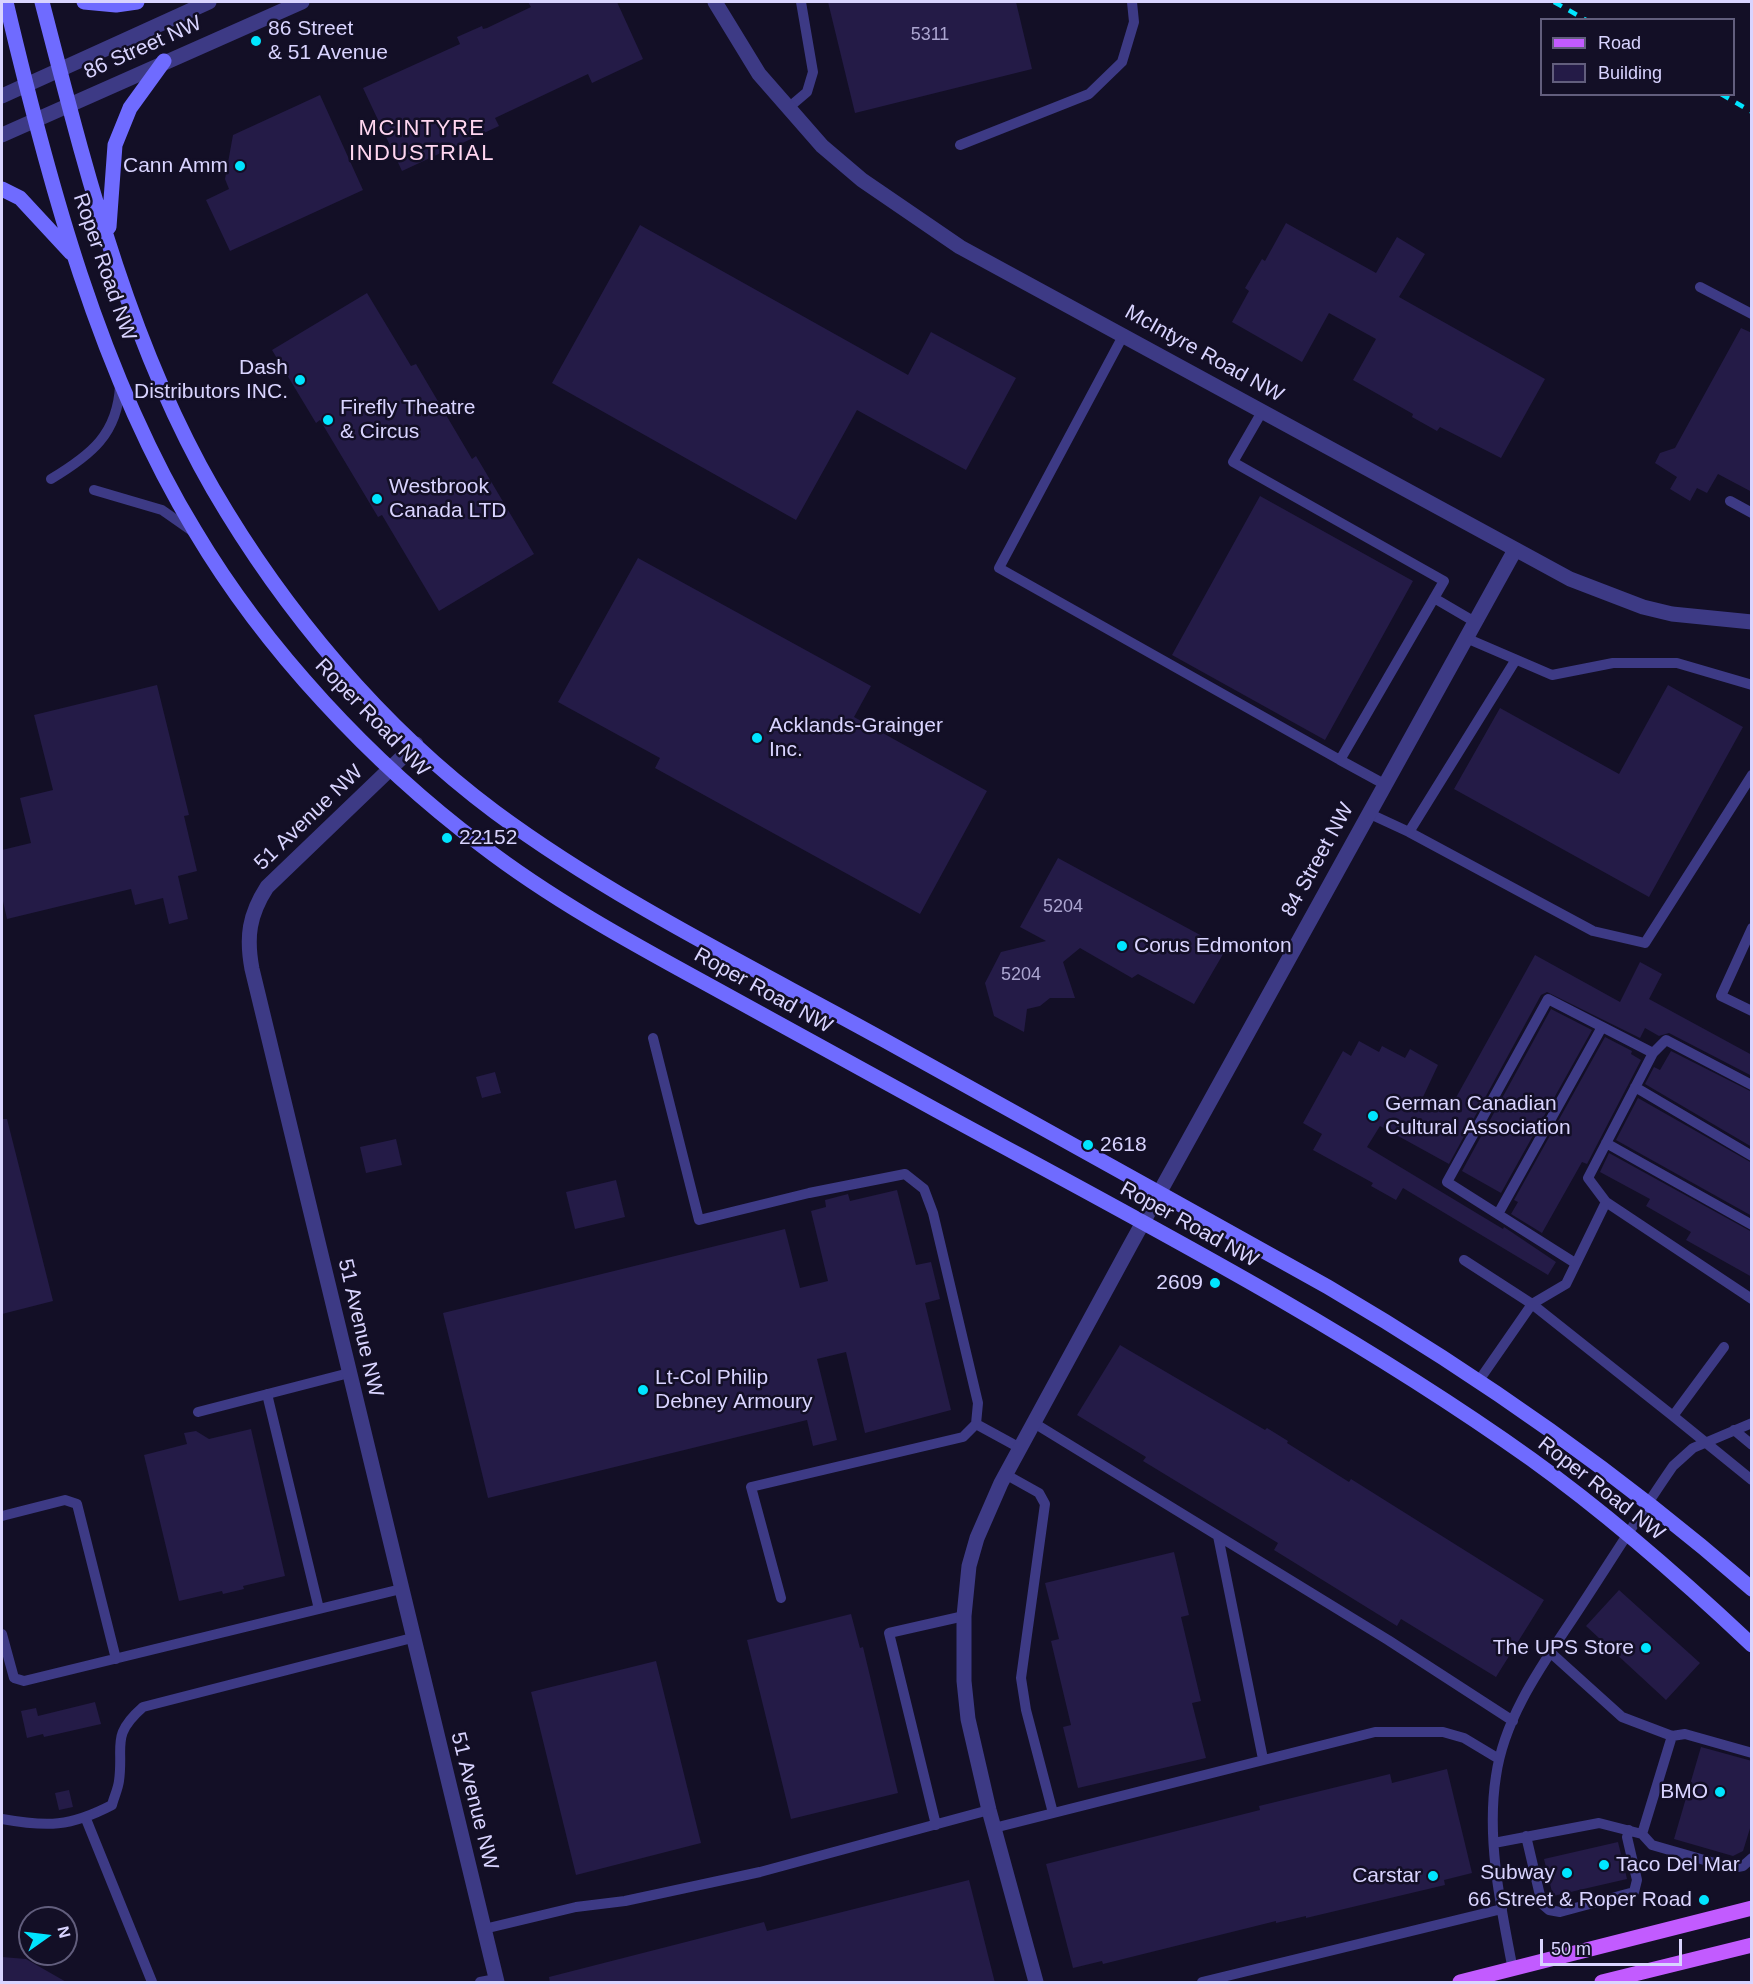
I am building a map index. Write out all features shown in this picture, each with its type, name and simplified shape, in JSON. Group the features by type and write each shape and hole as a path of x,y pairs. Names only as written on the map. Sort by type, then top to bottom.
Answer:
{"main road":[{"path":"6,2 36,119"},
{"path":"42,2 61,68"},
{"path":"84,2 117,5 137,2"},
{"path":"108,239 115,145 130,108 164,61"},
{"name":"Roper Road NW","path":"61,68 108,239 149,356 171,407 212,487 255,555 294,609 360,688 416,744 491,808 610,887 1328,1287 1480,1379 1647,1504 1752,1589"},
{"name":"Roper Road NW","path":"36,119 75,257 121,379 162,471 197,536 262,627 306,682 389,769 482,847 579,911 660,958 1143,1222 1419,1384 1532,1460 1627,1535 1752,1645"},
{"path":"2,189 20,198 75,257"},
{"path":"1460,1983 1752,1908"},
{"path":"1602,1983 1752,1945"}],"street":[{"name":"86 Street NW","path":"2,96 209,2"},
{"name":"86 Street NW","path":"2,135 164,61 302,2"},
{"name":"McIntyre Road NW","path":"715,2 759,74 787,108 842,164 960,247 1124,334 1570,579 1644,607 1702,618 1752,622"},
{"name":"84 Street NW","path":"1035,1982 989,1810 968,1719 964,1681 964,1616 969,1566 977,1538 1005,1474 1515,550"},
{"name":"51 Avenue NW","path":"416,744 267,887 252,914 249,932 252,969 496,1981"}],"lane":[{"path":"787,108 807,92 813,72 801,2"},
{"path":"960,145 1089,94 1122,62 1134,22 1132,2"},
{"path":"1700,287 1752,314"},
{"path":"1124,334 999,568 1384,784"},
{"path":"51,479 82,459 105,435 118,412 121,379"},
{"path":"1263,410 1233,462 1444,581 1340,760"},
{"path":"94,490 162,510 178,519 197,536"},
{"path":"1730,501 1752,513"},
{"path":"1434,598 1475,622"},
{"path":"1466,638 1552,675 1613,663 1677,663 1752,685"},
{"path":"1409,832 1515,661"},
{"path":"1368,813 1409,832 1593,931 1646,943 1752,775"},
{"path":"1752,928 1721,996 1752,1011"},
{"path":"1575,1263 1447,1182 1548,999 1653,1053"},
{"path":"1498,1214 1602,1027"},
{"path":"653,1038 699,1220 810,1193 905,1174 924,1189 933,1213 978,1403 976,1424 963,1437 751,1487 781,1598"},
{"path":"1752,1085 1666,1040 1653,1053 1588,1178 1606,1202 1752,1299"},
{"path":"1635,1088 1752,1156"},
{"path":"1606,1143 1752,1225"},
{"path":"1480,1379 1532,1304 1566,1284 1606,1202"},
{"path":"1464,1260 1532,1304 1752,1480"},
{"path":"1673,1416 1724,1347"},
{"path":"198,1412 349,1373"},
{"path":"267,1394 320,1609"},
{"path":"1034,1423 1388,1640 1513,1721"},
{"path":"1513,1970 1502,1909 1494,1843 1494,1795 1499,1759 1513,1721 1551,1653 1647,1504 1684,1454 1705,1442 1752,1423"},
{"path":"976,1424 1020,1448"},
{"path":"1734,1430 1752,1445"},
{"path":"1005,1474 1039,1493 1045,1504 1021,1678 1026,1710 1053,1813"},
{"path":"2,1516 65,1500 72,1500 77,1504 116,1659"},
{"path":"1218,1536 1263,1759"},
{"path":"2,1634 11,1672 18,1681 400,1589"},
{"path":"936,1825 889,1633 964,1616"},
{"path":"2,1819 41,1826 86,1819 112,1805 119,1781 119,1742 127,1720 142,1707 412,1638"},
{"path":"1551,1653 1622,1717 1672,1736 1685,1734 1752,1753"},
{"path":"994,1828 1375,1731 1403,1730 1455,1735 1499,1759"},
{"path":"1642,1834 1672,1736"},
{"path":"484,1929 576,1907 625,1901 760,1872 989,1810"},
{"path":"86,1819 152,1983"},
{"path":"1494,1843 1599,1822 1642,1834 1652,1845 1732,1868 1743,1866 1752,1858"},
{"path":"1526,1836 1542,1904 1550,1910 1560,1911 1634,1892 1637,1880 1627,1837 1629,1830"},
{"path":"1202,1983 1502,1909"},
{"path":"480,1983 496,1981"}],"building":[{"path":"528,2 617,2 643,59 592,83 588,74 495,118 499,126 402,171 363,88 460,44 457,37 482,26 483,29 487,28 531,7"},
{"path":"828,2 1016,2 1032,69 855,113"},
{"path":"320,95 363,190 230,251 206,200 229,189 225,179 233,135"},
{"path":"1286,223 1376,273 1397,237 1425,254 1399,297 1545,379 1501,458 1440,427 1437,431 1412,417 1413,414 1353,380 1376,339 1329,313 1302,362 1232,322 1249,291 1245,288 1262,259 1265,261"},
{"path":"640,225 908,375 931,332 1016,378 966,470 857,410 796,520 552,383"},
{"path":"367,293 411,366 416,364 472,459 476,456 534,554 439,611 382,515 378,517 320,420 316,423 272,350"},
{"path":"1741,328 1752,333 1752,492 1718,474 1707,493 1697,488 1690,501 1670,489 1677,477 1655,463 1660,453 1675,448"},
{"path":"1260,496 1413,581 1325,740 1172,655"},
{"name":"Acklands-Grainger Inc.","path":"638,558 871,686 854,717 987,791 920,914 655,768 660,758 558,702"},
{"path":"157,685 189,815 184,816 197,871 178,876 188,919 169,924 163,898 135,905 131,889 7,919 2,897 2,850 31,843 20,798 53,790 34,715"},
{"path":"1668,685 1743,727 1649,897 1454,789 1500,708 1619,774"},
{"name":"Corus Edmonton","path":"1058,858 1226,949 1194,1004 1138,974 1132,978 1080,948 1063,962 1075,998 1050,998 1040,1006 1027,1009 1024,1032 994,1016 985,983 1001,952 1046,941 1020,927"},
{"path":"1535,955 1620,1002 1640,962 1662,974 1649,999 1752,1055 1752,1076 1669,1033 1659,1036 1645,1028 1640,1038 1547,992 1541,995 1449,1164 1380,1126 1367,1147 1503,1229 1504,1227 1556,1262 1548,1275 1403,1188 1396,1200 1371,1186 1373,1183 1313,1150 1322,1134 1303,1123 1343,1051 1351,1056 1359,1041 1379,1052 1382,1046 1405,1058 1410,1049 1438,1065 1423,1097 1448,1112"},
{"path":"1551,1009 1592,1030 1501,1193 1462,1171"},
{"path":"1605,1037 1632,1051 1631,1054 1641,1060 1587,1164 1582,1162 1542,1233 1511,1214 1518,1202 1514,1200"},
{"path":"1671,1051 1752,1092 1752,1147 1645,1084 1654,1067 1660,1070"},
{"path":"495,1072 501,1093 482,1098 476,1077"},
{"path":"1638,1098 1752,1163 1752,1216 1616,1140"},
{"path":"2,1119 7,1119 53,1301 2,1314"},
{"path":"396,1139 402,1165 366,1173 360,1147"},
{"path":"1609,1153 1752,1232 1752,1277 1686,1240 1691,1232 1646,1206 1650,1199 1600,1172"},
{"path":"616,1180 625,1217 575,1229 566,1192"},
{"name":"Lt-Col Philip Debney Armoury","path":"897,1190 916,1265 931,1262 940,1299 925,1303 951,1410 865,1433 846,1352 817,1359 837,1440 813,1446 807,1420 488,1498 443,1313 785,1229 800,1288 828,1281 811,1211 826,1207 825,1200 848,1194 850,1201"},
{"path":"1120,1345 1265,1430 1267,1428 1349,1482 1351,1479 1544,1600 1496,1677 1401,1619 1397,1626 1274,1550 1278,1543 1143,1461 1146,1457 1077,1415"},
{"path":"251,1429 285,1576 243,1586 244,1589 223,1594 222,1591 179,1601 144,1455 187,1444 184,1433 196,1431 209,1439"},
{"path":"1174,1552 1189,1615 1181,1617 1201,1701 1192,1703 1206,1758 1078,1788 1063,1727 1071,1725 1051,1641 1059,1639 1045,1583"},
{"path":"1619,1590 1700,1663 1666,1700 1586,1626"},
{"path":"851,1614 860,1648 863,1647 898,1793 791,1819 747,1640"},
{"path":"656,1661 701,1843 576,1875 531,1692"},
{"path":"95,1702 101,1724 44,1737 43,1734 27,1738 21,1711 36,1708 38,1716"},
{"name":"BMO","path":"1701,1747 1752,1761 1752,1822 1743,1851 1733,1856 1674,1839"},
{"path":"1447,1769 1472,1873 1444,1880 1445,1885 1306,1918 1306,1916 1276,1923 1276,1921 1103,1964 1102,1961 1073,1968 1046,1864 1260,1810 1259,1806 1390,1774 1392,1783"},
{"path":"69,1790 73,1807 59,1810 55,1793"},
{"path":"1618,1842 1627,1879 1553,1896 1544,1859"},
{"path":"969,1880 995,1983 550,1983 549,1977 764,1922 767,1931"},
{"path":"2,1957 18,1958 18,1966 38,1966 68,1983 2,1983"}],"railway":[{"path":"1554,2 1582,18"},
{"path":"1724,96 1752,112"}],"place":[{"name":"86 Street & 51 Avenue","path":"256,41"},
{"name":"Cann Amm","path":"240,166"},
{"name":"Dash Distributors INC.","path":"300,380"},
{"name":"Firefly Theatre & Circus","path":"328,420"},
{"name":"Westbrook Canada LTD","path":"377,499"},
{"name":"Acklands-Grainger Inc.","path":"757,738"},
{"name":"22152","path":"447,838"},
{"name":"Corus Edmonton","path":"1122,946"},
{"name":"German Canadian Cultural Association","path":"1373,1116"},
{"name":"2618","path":"1088,1145"},
{"name":"2609","path":"1215,1283"},
{"name":"Lt-Col Philip Debney Armoury","path":"643,1390"},
{"name":"The UPS Store","path":"1646,1648"},
{"name":"BMO","path":"1720,1792"},
{"name":"Taco Del Mar","path":"1604,1865"},
{"name":"Subway","path":"1567,1873"},
{"name":"Carstar","path":"1433,1876"},
{"name":"66 Street & Roper Road","path":"1704,1900"}],"district":[{"name":"MCINTYRE INDUSTRIAL","path":"422,142"}]}
